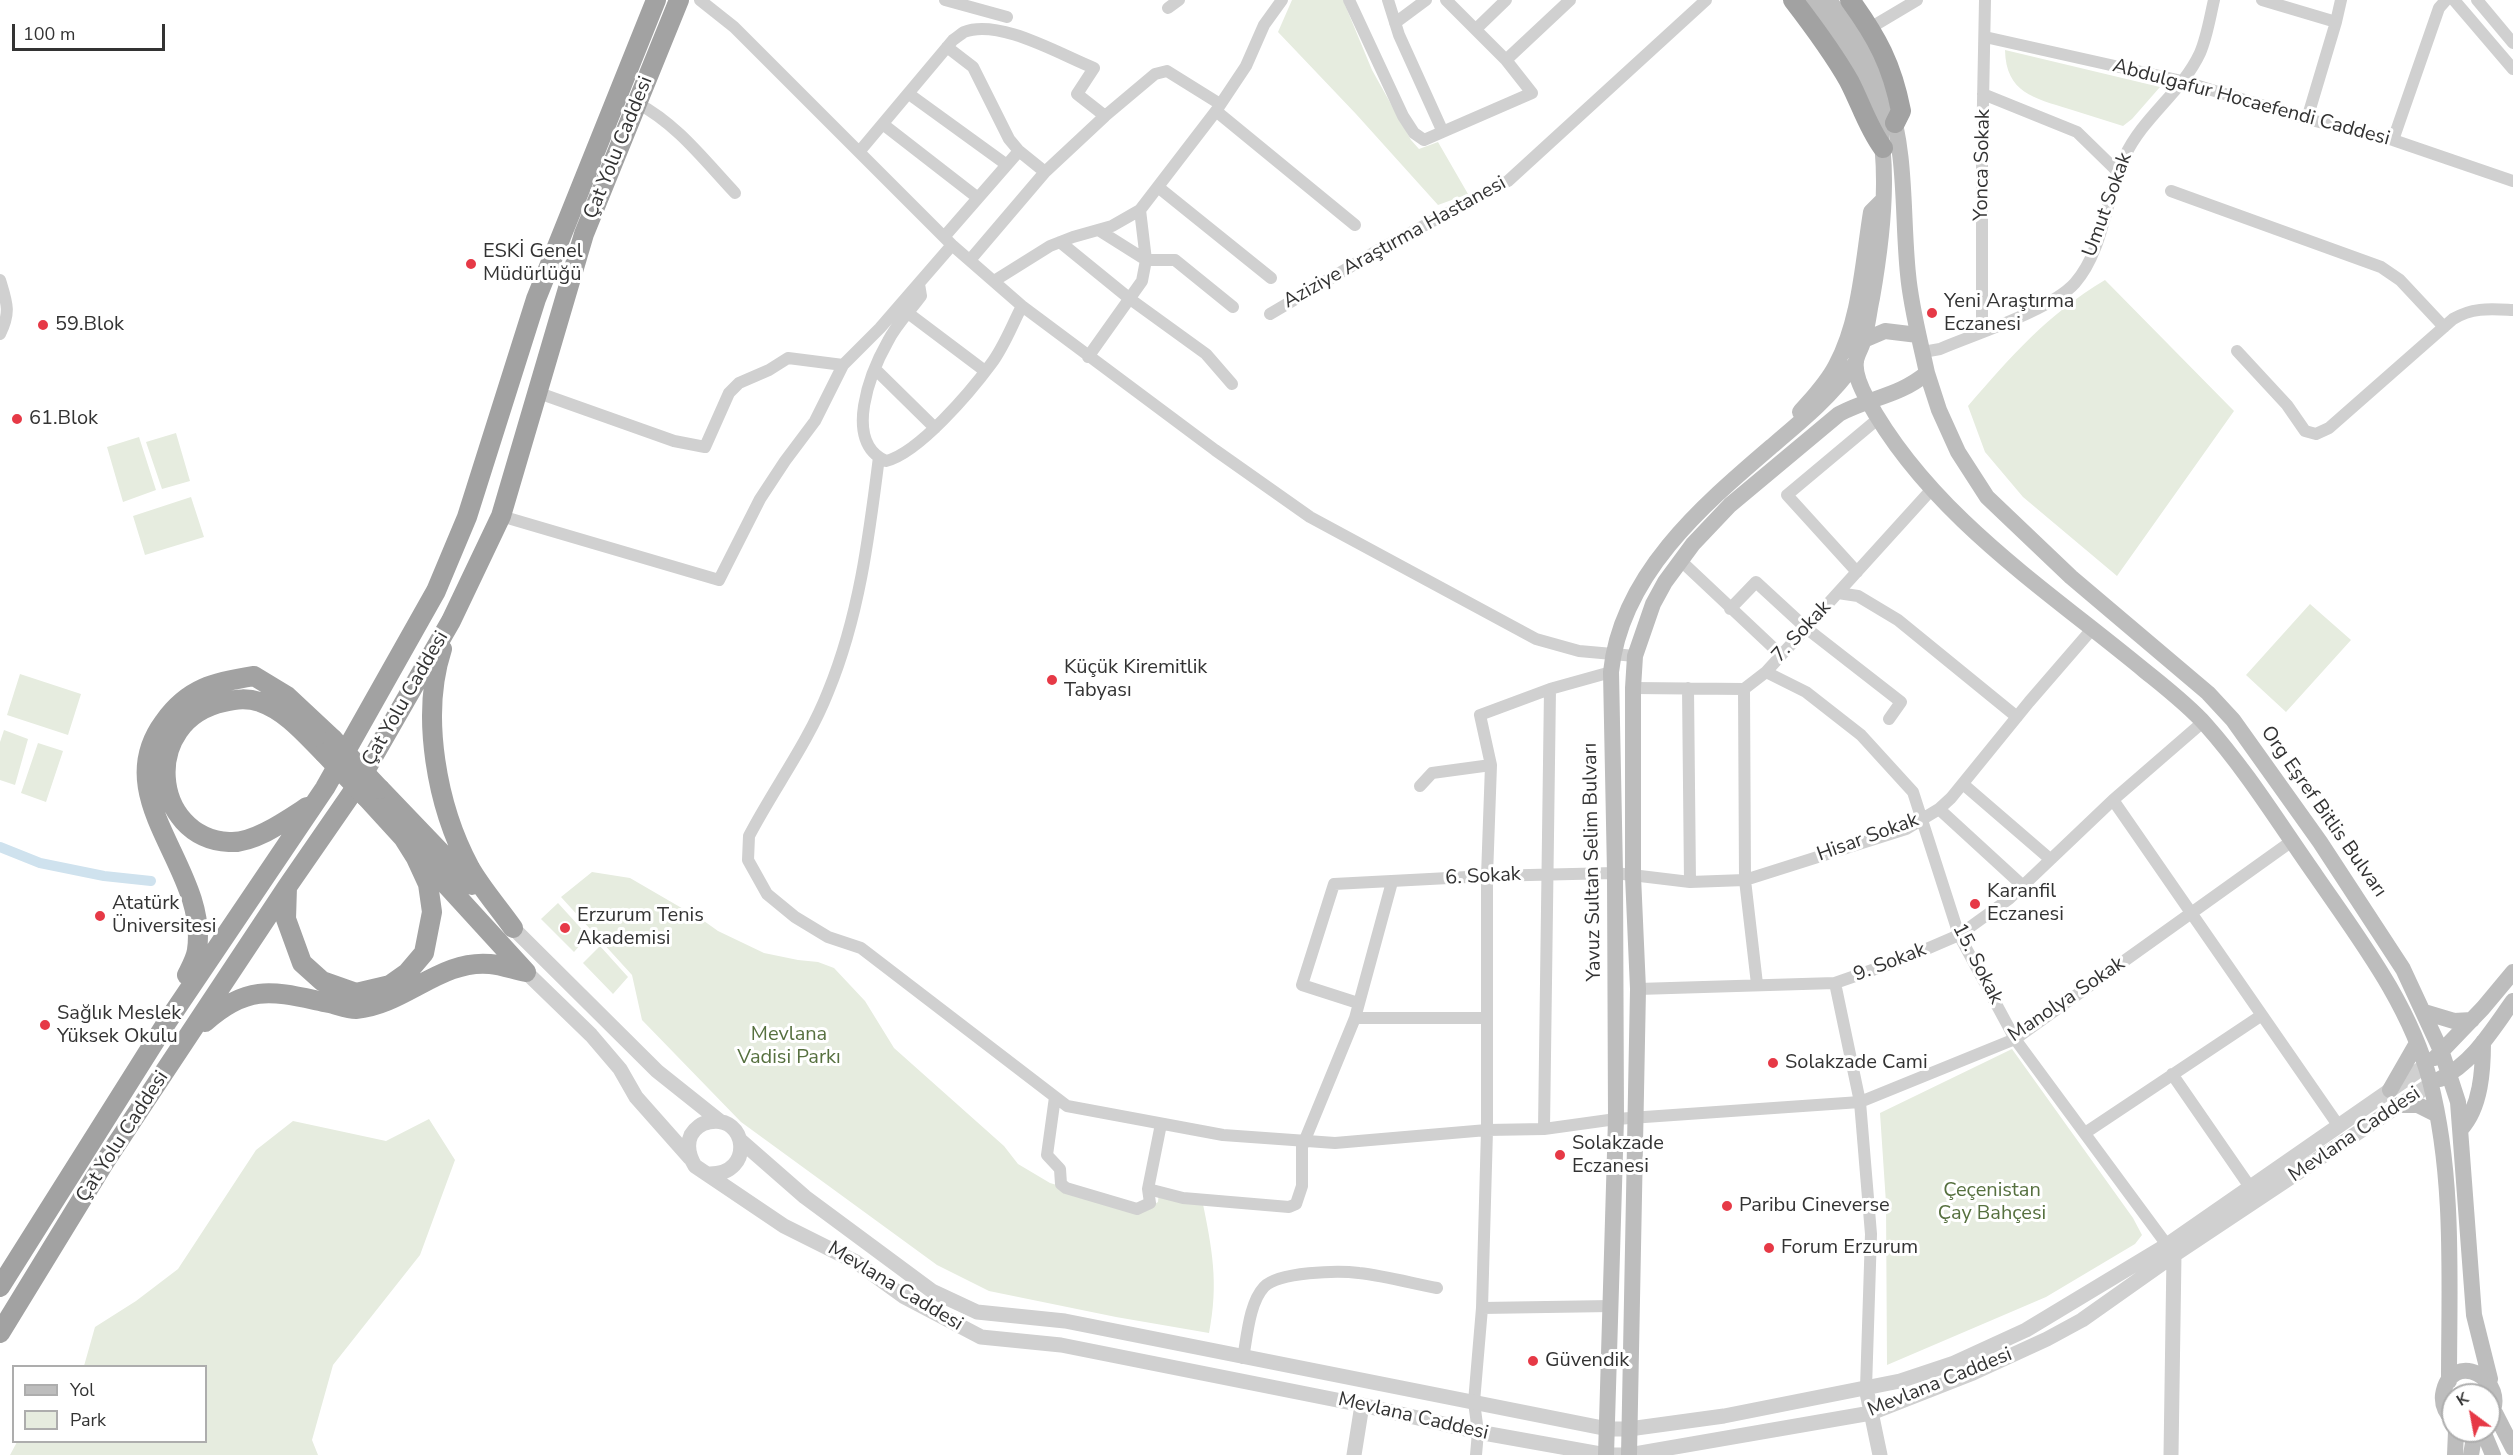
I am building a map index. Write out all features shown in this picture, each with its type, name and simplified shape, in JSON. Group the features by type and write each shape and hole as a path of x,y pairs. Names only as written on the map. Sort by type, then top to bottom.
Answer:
{"highway":[{"name":"Çat Yolu Caddesi","path":"0,1287 167,1022 353,740 436,591 458,538 503,409 536,299 656,0"},
{"name":"Çat Yolu Caddesi","path":"0,1334 104,1163 354,790 451,621 501,516 584,234 679,0"},
{"path":"1793,0 1839,64 1858,98 1870,130 1883,148"},
{"path":"1850,0 1883,49 1901,111 1895,123"},
{"path":"451,621 438,658 432,707 437,769 453,833 471,870 513,928"},
{"path":"167,1022 197,952 199,925 193,896 164,836 145,779 151,740 175,707 193,693 228,680 254,676 287,696 311,716 328,746"},
{"path":"314,802 268,832 231,843 204,837 186,824 173,803 165,780 166,754 181,725 209,705 243,698 274,709 328,746 373,793 513,928"},
{"path":"287,887 286,919 302,963 322,981 356,993 390,986 407,973 424,953 432,912 428,884 416,858 373,793"},
{"path":"399,831 526,972"},
{"path":"187,1038 219,1010 244,996 268,992 288,993 353,1009 374,1006 450,970 467,965 490,964 526,972"}],"main road":[{"path":"1813,0 1845,44 1865,77 1877,112 1883,148 1879,258 1864,340 1856,362 1858,380 1879,418 1910,463 1932,489 1977,534 2093,628 2203,722 2229,752 2378,967 2417,1043 2431,1084 2443,1153 2448,1218 2449,1381"},
{"path":"1829,0 1867,52 1880,78 1895,123 1900,157 1908,275 1927,373 1898,392 1869,402"},
{"path":"1787,434 1793,420 1828,378 1845,348 1854,314 1871,212 1882,200"},
{"path":"1864,340 1885,332 1918,335"},
{"name":"Yavuz Sultan Selim Bulvarı","path":"1606,1455 1616,1119 1612,655 1626,615 1658,560 1714,497 1839,387 1856,362"},
{"name":"Org Eşref Bitlis Bulvarı","path":"1927,373 1939,410 1958,452 1983,492 2029,538 2208,693 2233,720 2304,818 2403,969 2442,1053 2458,1102 2474,1315 2492,1383"},
{"name":"Yavuz Sultan Selim Bulvarı","path":"1629,1455 1638,988 1633,876 1635,656 1653,604 1680,560 1730,506 1801,444 1839,414 1869,402"},
{"path":"2425,1066 2442,1053 2513,972"},
{"path":"2431,1084 2449,1075 2467,1061 2513,1001"},
{"path":"2424,1012 2454,1022 2472,1020"},
{"path":"2461,1129 2471,1116 2475,1104 2481,1072 2483,1042"},
{"path":"2390,1090 2417,1043"},
{"path":"2399,1105 2418,1105 2436,1114"},
{"path":"2449,1381 2456,1375 2474,1371 2490,1378"},
{"path":"2501,1430 2513,1448"}],"street":[{"path":"700,0 734,27 948,241 1022,306 1088,357 1310,517 1536,639 1579,651 1635,656"},
{"path":"945,0 1006,17"},
{"path":"1168,8 1179,0"},
{"path":"994,281 1060,242 1100,231 1140,210 1246,66 1264,25 1282,0"},
{"path":"1349,0 1380,72 1414,133 1424,140 1442,130 1532,93 1506,60 1446,0"},
{"path":"1388,0 1395,23 1442,130"},
{"path":"1395,23 1426,0"},
{"path":"1476,29 1506,0"},
{"path":"1506,60 1570,0"},
{"name":"Aziziye Araştırma Hastanesi","path":"1270,314 1382,248 1508,181 1706,0"},
{"path":"1870,28 1917,0"},
{"name":"Umut Sokak","path":"1923,352 1940,349 2049,303 2083,273 2104,224 2118,172 2136,136 2182,81 2200,52 2214,0"},
{"path":"2262,0 2336,22"},
{"path":"2307,119 2341,0"},
{"path":"2393,140 2439,8 2446,0"},
{"path":"2454,0 2513,69"},
{"path":"2478,0 2513,43"},
{"name":"Yonca Sokak","path":"1981,1 1985,37 1982,331"},
{"path":"859,152 884,125 947,47 965,32 986,29 1007,32 1094,68 1077,94 1105,116"},
{"name":"Abdulgafur Hocaefendi Caddesi","path":"1985,37 2182,81 2307,119 2393,140 2513,181"},
{"path":"947,47 973,67 998,118 1019,151 1045,172"},
{"path":"970,260 1045,172 1105,116 1155,74 1167,71 1218,107 1355,225"},
{"path":"909,94 1007,165"},
{"path":"1983,94 2077,132 2118,172"},
{"path":"637,103 658,114 672,125 735,193"},
{"path":"884,125 978,198"},
{"path":"501,516 719,580 760,499 815,421 843,365 919,284 978,198 1019,151"},
{"path":"1158,187 1271,278"},
{"path":"2171,191 2381,267 2400,280 2444,327"},
{"path":"1088,357 1142,281 1146,260 1140,210"},
{"path":"1100,231 1146,260 1175,260 1233,307"},
{"path":"1060,242 1130,299 1206,354 1232,384"},
{"path":"0,280 8,305 6,321 0,334"},
{"path":"919,284 921,296 888,340 863,405 863,423 867,444 886,461 895,459 911,449 935,428 986,371 1022,306"},
{"path":"2237,351 2287,405 2305,431 2316,434 2329,428 2444,327 2466,312 2482,308 2513,310"},
{"path":"908,313 986,371"},
{"path":"536,392 674,441 705,447 729,393 739,383 769,370 788,358 843,365"},
{"path":"875,369 935,428"},
{"path":"1857,572 1786,495 1879,418"},
{"name":"Manolya Sokak","path":"879,457 870,530 852,626 828,694 748,836 748,860 767,894 795,917 828,937 861,948 1066,1106 1223,1135 1335,1143 1487,1130 1544,1129 1636,1117 1860,1102 2015,1039 2292,841"},
{"name":"7. Sokak","path":"1744,689 1766,672 1932,489"},
{"path":"1680,560 1781,655"},
{"path":"1730,609 1756,582 1806,628 1901,702 1889,719"},
{"path":"1838,593 1858,596 1898,620 2017,717"},
{"name":"Hisar Sokak","path":"1633,876 1689,882 1745,880 1906,829 1922,821 1939,809 1963,784 2093,628"},
{"path":"1476,1455 1478,1432 1474,1402 1482,1308 1487,1130 1487,876 1491,765 1480,715 1550,688 1611,672"},
{"name":"15. Sokak","path":"1766,672 1806,692 1861,735 1912,792 1959,935 2015,1039 2171,1250"},
{"path":"1544,1129 1550,688"},
{"path":"1633,688 1744,689 1745,880 1757,984"},
{"path":"1688,688 1689,882"},
{"name":"9. Sokak","path":"1638,988 1835,983 1900,960 1959,935 2009,899 2113,800 2203,722"},
{"path":"1420,786 1432,773 1491,765"},
{"path":"1963,784 2050,859"},
{"path":"2113,800 2338,1125"},
{"path":"1939,809 2023,886"},
{"name":"6. Sokak","path":"1358,1003 1302,985 1334,884 1487,876 1615,873 1633,876"},
{"path":"1148,1188 1183,1198 1289,1207 1296,1204 1302,1185 1300,1159 1302,1147 1355,1018 1392,882"},
{"path":"513,928 657,1071 721,1122 732,1127 741,1141 739,1158 734,1166 719,1174 710,1174 695,1166 636,1096 620,1069 591,1035 526,972"},
{"path":"1835,983 1860,1102 1871,1234 1866,1388 1880,1455"},
{"path":"2085,1132 2262,1015"},
{"path":"1355,1018 1487,1018"},
{"name":"Mevlana Caddesi","path":"710,1174 784,1226 856,1262 903,1296 981,1337 1061,1345 1362,1405 1478,1432 1606,1455 1629,1455 1871,1413 1973,1373 2082,1320 2250,1187 2425,1066"},
{"path":"2172,1074 2250,1187"},
{"name":"Mevlana Caddesi","path":"741,1141 805,1197 932,1291 977,1312 1065,1321 1608,1429 1629,1429 1724,1416 1866,1388 1899,1381 1954,1362 2026,1330 2171,1250 2431,1084"},
{"path":"1055,1097 1047,1155 1060,1169 1061,1184 1066,1188 1137,1209 1150,1203 1148,1188 1161,1124"},
{"path":"690,1158 689,1141 693,1133 706,1122 721,1122"},
{"path":"2171,1250 2171,1455"},
{"path":"1243,1358 1251,1316 1258,1298 1264,1287 1278,1279 1308,1274 1358,1272 1437,1288"},
{"path":"1482,1308 1611,1306"},
{"path":"1061,1345 1065,1321"},
{"path":"1354,1455 1362,1405"}],"green space":[{"path":"1292,0 1343,0 1372,70 1411,140 1419,149 1438,142 1468,194 1438,205 1278,32"},
{"path":"2005,50 2160,87 2123,126 2044,101 2024,92 2011,76"},
{"path":"2105,280 2234,411 2117,576 2023,497 1985,452 1968,406 2031,337 2065,307"},
{"path":"176,433 190,481 162,489 146,442"},
{"path":"139,437 156,490 123,502 107,447"},
{"path":"191,497 204,537 145,555 133,516"},
{"path":"2310,604 2351,640 2286,712 2246,675"},
{"path":"20,674 81,694 68,735 7,715"},
{"path":"4,730 28,739 15,785 0,780 0,742"},
{"path":"38,743 63,751 46,802 21,793"},
{"name":"Mevlana Vadisi Parkı","path":"592,872 630,878 718,931 764,953 818,962 834,968 865,1001 894,1048 1004,1146 1018,1164 1050,1183 1144,1211 1158,1202 1159,1191 1202,1199 1209,1234 1214,1281 1209,1333 989,1291 937,1265 741,1122 642,1020 632,975 561,897"},
{"name":"Erzurum Tenis Akademisi","path":"558,903 588,936 574,952 541,919"},
{"name":"Erzurum Tenis Akademisi","path":"600,946 628,977 613,994 583,963"},
{"name":"Çeçenistan Çay Bahçesi","path":"2012,1049 2133,1218 2142,1235 2135,1244 2046,1297 1887,1365 1886,1203 1880,1113"},
{"path":"429,1119 455,1160 420,1255 333,1365 312,1440 318,1455 10,1455 16,1443 207,1443 207,1365 84,1365 95,1327 136,1301 178,1269 256,1150 293,1121 386,1141"}],"waterway":[{"path":"0,847 40,863 104,876 151,881"}],"place":[{"name":"ESKİ Genel Müdürlüğü","path":"471,264"},
{"name":"Yeni Araştırma Eczanesi","path":"1932,313"},
{"name":"59.Blok","path":"43,325"},
{"name":"61.Blok","path":"17,419"},
{"name":"Küçük Kiremitlik Tabyası","path":"1052,680"},
{"name":"Karanfil Eczanesi","path":"1975,904"},
{"name":"Atatürk Üniversitesi","path":"100,916"},
{"name":"Erzurum Tenis Akademisi","path":"565,928"},
{"name":"Sağlık Meslek Yüksek Okulu","path":"45,1025"},
{"name":"Solakzade Cami","path":"1773,1063"},
{"name":"Solakzade Eczanesi","path":"1560,1155"},
{"name":"Paribu Cineverse","path":"1727,1206"},
{"name":"Forum Erzurum","path":"1769,1248"},
{"name":"Güvendik","path":"1533,1361"}]}
